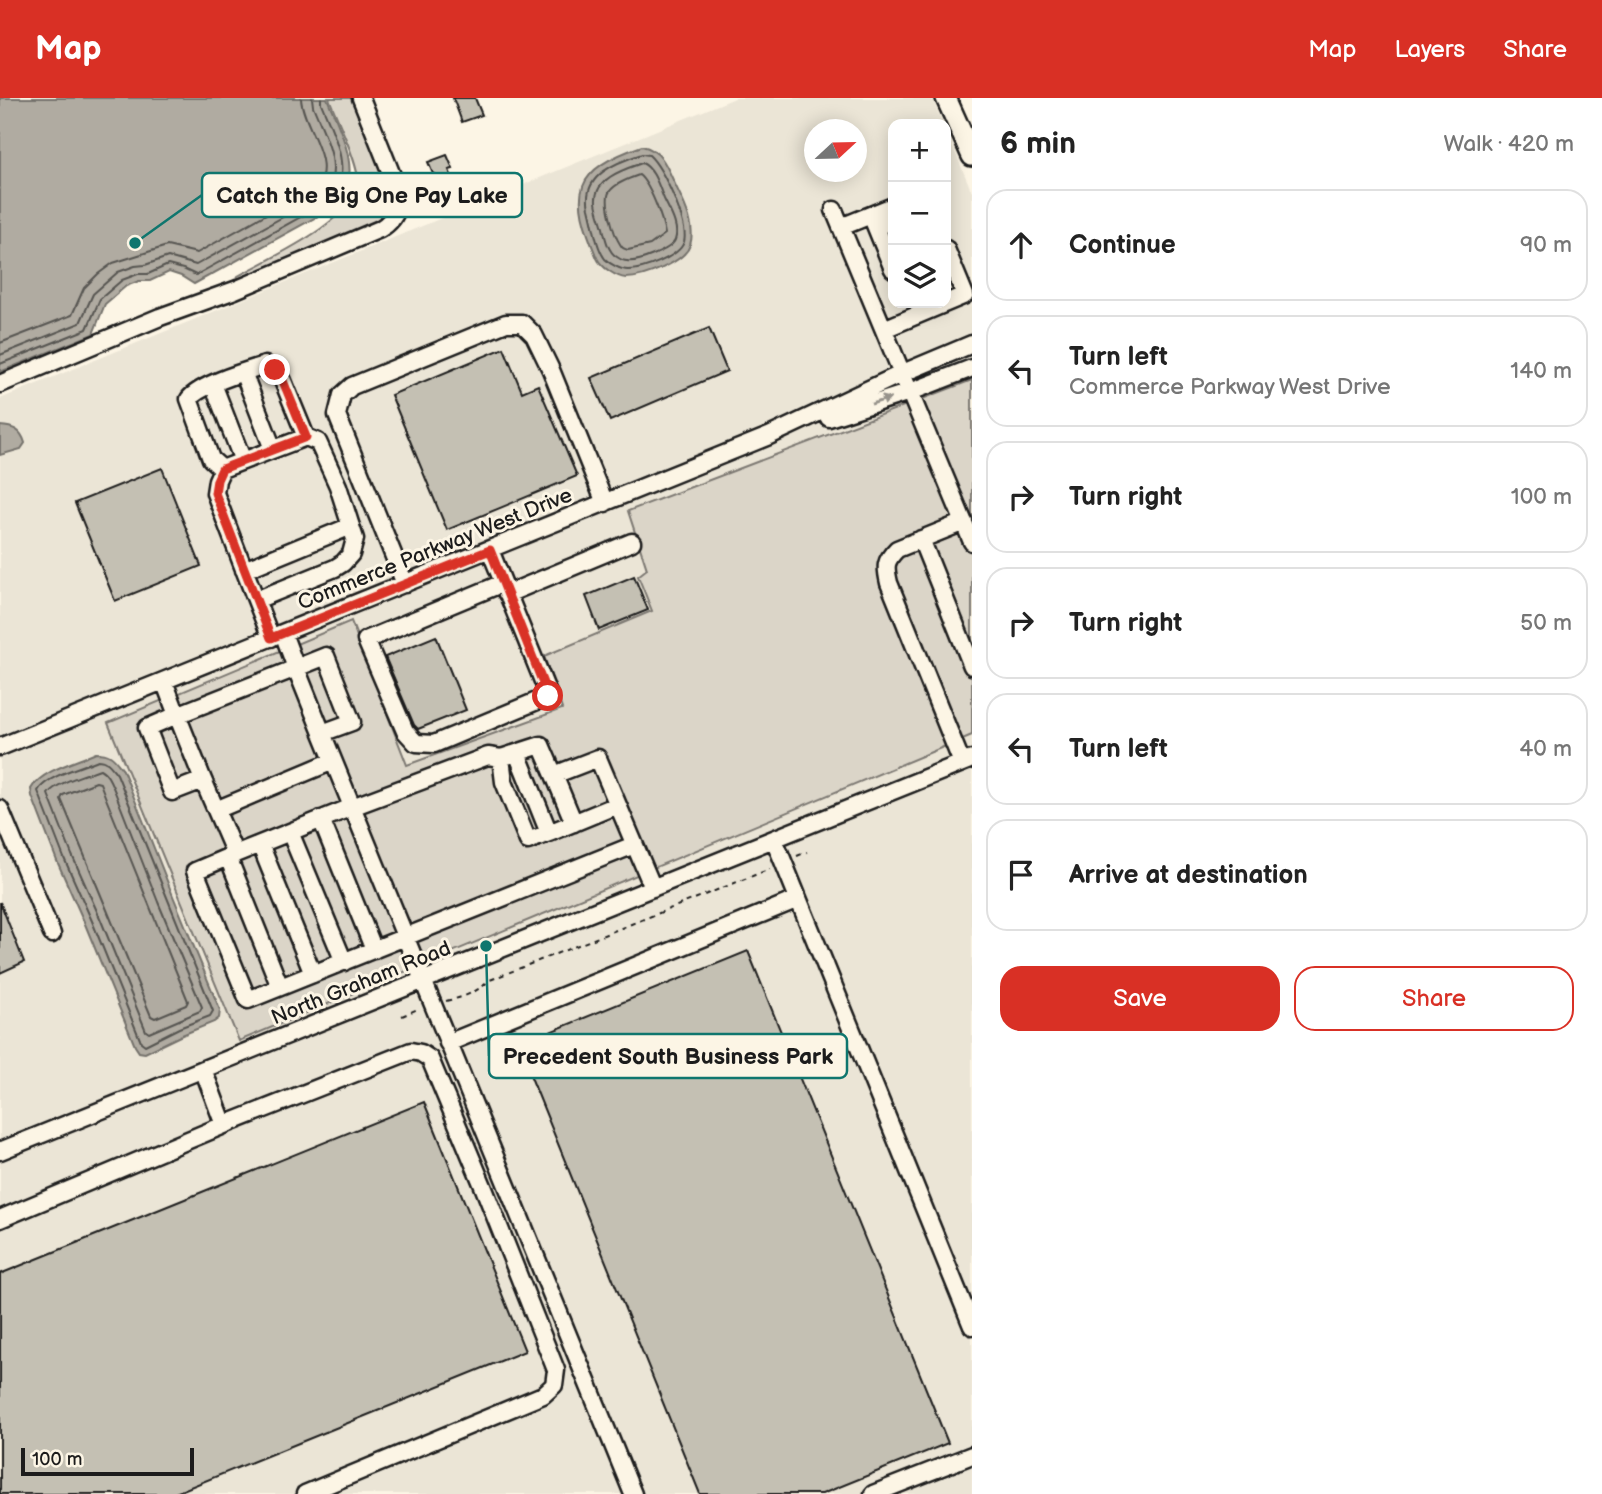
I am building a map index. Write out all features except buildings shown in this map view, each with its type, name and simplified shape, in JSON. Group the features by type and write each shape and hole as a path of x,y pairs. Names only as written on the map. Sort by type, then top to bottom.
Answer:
{"main road":[{"path":"946,98 972,156"}],"street":[{"path":"0,384 160,317 235,290 389,224 397,210 396,183 361,98"},
{"path":"834,210 972,542"},
{"path":"873,221 888,210"},
{"path":"842,227 888,220"},
{"path":"873,221 888,257"},
{"path":"951,261 965,295 951,299"},
{"path":"884,329 911,310"},
{"path":"405,584 337,415 342,395 352,386 506,323 522,323 534,335 605,503"},
{"name":"Commerce Parkway West Drive","path":"0,747 769,436 972,344"},
{"path":"222,469 211,458 189,399 194,392 243,372 265,365 275,370 283,381 306,437"},
{"name":"Commerce Parkway West Drive","path":"769,436 910,392 972,368"},
{"path":"243,372 273,449"},
{"path":"213,384 243,461"},
{"path":"256,600 343,563 351,554 355,539 338,486 318,442 306,437 222,469 215,493 256,600 296,668 633,1494"},
{"path":"964,522 897,548 885,568 889,583 967,761"},
{"path":"244,570 351,526"},
{"path":"921,539 972,666"},
{"path":"490,550 505,589 548,696 435,744 416,743 405,732 366,640 505,589 632,542"},
{"path":"203,780 172,792 147,728 326,656 352,722 322,733"},
{"path":"164,681 216,810 280,987"},
{"path":"574,823 541,745 508,756 488,756 321,819 195,871 248,1000 634,845"},
{"path":"508,756 549,833"},
{"path":"508,756 504,782 528,841 617,805"},
{"path":"554,775 598,758 653,888"},
{"path":"216,810 333,761"},
{"name":"North Graham Road","path":"0,1151 967,761"},
{"path":"0,809 52,934"},
{"path":"321,819 374,950"},
{"path":"290,832 344,962"},
{"path":"774,839 972,1325"},
{"path":"260,844 313,974"},
{"path":"448,1043 798,899"},
{"path":"0,1219 224,1125 411,1051 421,1052 430,1059 556,1370 554,1385 543,1395 305,1494"},
{"path":"203,1069 224,1125"},
{"path":"873,1494 972,1455"}],"path":[{"path":"402,1016 432,1003 467,996 490,980 807,852"}],"shaded area":[{"path":"329,98 352,98 388,186 389,215 383,222 248,279 236,281 238,276 290,249 328,224 354,195 357,172"},
{"path":"735,98 932,98 941,119 888,119 888,308 951,308 951,143 972,192 972,1494 0,1494 0,399"},
{"path":"972,380 972,735 239,1041 108,723 351,621 407,765 562,709 544,656 652,611 638,576 647,569 628,511"}],"water":[{"path":"0,98 327,98 347,150 347,189 332,208 194,284 169,272 150,281 139,281 126,286 105,304 93,334 0,372"},
{"path":"642,146 662,158 687,211 692,237 687,251 672,263 652,272 626,278 609,271 597,258 588,235 581,200 583,186 602,164"},
{"path":"0,426 19,432 25,443 21,449 0,455"},
{"path":"96,753 109,755 123,770 220,1010 219,1018 214,1022 145,1053 139,1052 135,1046 32,796 31,789 43,777"}],"place":[{"name":"Catch the Big One Pay Lake","path":"135,243"},
{"name":"Precedent South Business Park","path":"486,946"}],"route":[{"path":"275,370 283,381 306,437 222,469 215,493 271,638 490,550 548,696"}]}
